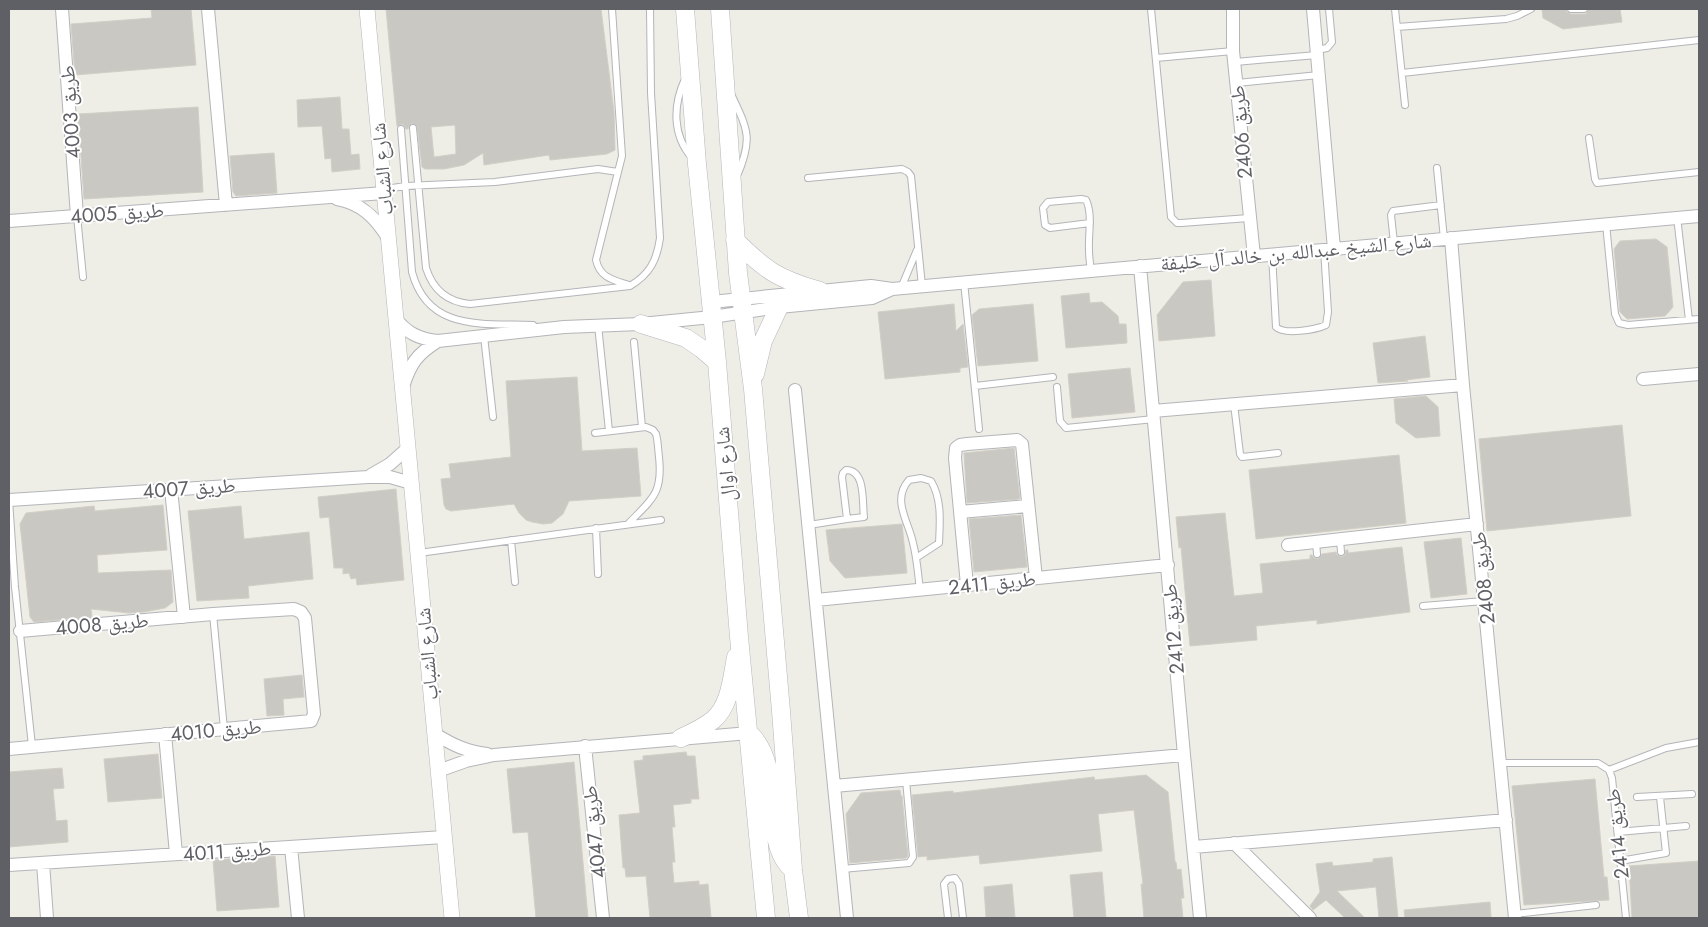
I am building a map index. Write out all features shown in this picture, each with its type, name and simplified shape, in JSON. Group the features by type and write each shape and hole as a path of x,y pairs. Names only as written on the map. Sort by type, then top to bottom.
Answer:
{"main road":[{"name":"شارع اوال","path":"685,9 697,164 717,362 739,637 766,918"},
{"name":"شارع اوال","path":"720,9 735,240 753,389 793,870 799,918"},
{"path":"735,240 757,261 779,277 820,291"},
{"path":"753,389 758,357 763,341 779,307"},
{"path":"641,324 686,338 717,362"},
{"path":"681,738 714,719 723,707 730,690 739,637"},
{"path":"749,733 757,742 763,754 770,782 778,843 786,863 793,870"}],"street":[{"name":"طريق 4003","path":"62,9 77,216"},
{"path":"208,9 226,205"},
{"name":"طريق 2406","path":"1233,9 1234,56 1254,256"},
{"path":"1313,10 1319,75 1329,249"},
{"name":"شارع الشباب","path":"366,12 452,918"},
{"name":"طريق 4005","path":"9,220 226,205 384,191"},
{"name":"طريق 4005","path":"324,197 356,204 369,213 380,225 388,239"},
{"name":"شارع الشيخ عبدالله بن خالد آل خليفة","path":"711,310 820,291 871,286 896,288 922,286 1699,216"},
{"name":"طريق 2408","path":"1448,238 1515,916"},
{"name":"طريق 2412","path":"1140,266 1200,918"},
{"name":"شارع الشيخ عبدالله بن خالد آل خليفة","path":"742,306 779,307 872,298 896,288"},
{"path":"396,319 403,328 414,336 425,340 438,341 564,327 641,324 711,310"},
{"name":"شارع الشباب","path":"402,390 414,361 424,349 438,341"},
{"path":"1643,379 1699,374"},
{"path":"1154,415 1234,404 1463,385"},
{"path":"795,390 847,918"},
{"path":"967,585 955,458 956,448 967,444 1016,440 1022,444 1036,578"},
{"name":"طريق 4007","path":"368,476 390,464 408,448"},
{"name":"طريق 4007","path":"9,500 368,476 390,477 411,483"},
{"path":"171,489 184,617"},
{"path":"960,512 1028,506"},
{"path":"1288,545 1316,548 1340,546 1477,524"},
{"name":"طريق 2411","path":"816,600 1168,565"},
{"name":"طريق 4008","path":"20,631 213,614 294,609 301,612"},
{"name":"طريق 4010","path":"9,749 311,721 314,714 305,618 301,612"},
{"path":"438,771 494,754 749,733"},
{"path":"165,734 176,854"},
{"path":"435,734 454,746 471,752 494,754"},
{"name":"طريق 4047","path":"585,746 602,918"},
{"path":"834,786 1184,756"},
{"path":"1194,847 1506,820"},
{"name":"طريق 4011","path":"9,865 444,837"},
{"path":"1234,843 1310,918"},
{"path":"291,847 298,918"},
{"path":"42,863 47,918"}],"lane":[{"path":"612,9 622,156 596,260 597,267 608,278 630,286"},
{"path":"412,128 428,273 434,287 450,300 470,304 630,286 651,268 658,252 660,238 651,93 650,9"},
{"path":"1151,9 1171,217 1177,223 1249,218"},
{"path":"1156,58 1317,52 1327,48 1332,42 1329,9 1313,10"},
{"path":"1395,9 1405,105"},
{"path":"1397,27 1506,19 1530,9"},
{"path":"1571,9 1584,9"},
{"path":"1402,73 1699,40"},
{"path":"1237,83 1319,75"},
{"path":"401,130 412,272 419,291 431,307 458,321 564,327"},
{"path":"1589,138 1597,183 1699,172"},
{"path":"1437,168 1441,205 1448,238"},
{"path":"384,191 406,186 495,182 598,169 618,172"},
{"path":"808,178 906,170 911,176 922,286"},
{"path":"1090,223 1050,228 1045,225 1043,208 1048,202 1084,199 1088,203 1090,223 1089,250 1091,271"},
{"path":"1394,243 1391,215 1394,211 1441,205"},
{"path":"77,216 83,277"},
{"path":"1677,218 1689,320"},
{"path":"1606,224 1615,314 1619,323 1628,325 1699,319"},
{"path":"896,288 918,247"},
{"path":"1272,254 1276,327 1280,331 1287,332 1326,326 1329,249"},
{"path":"964,282 979,429"},
{"path":"598,325 609,432"},
{"path":"484,336 493,417"},
{"path":"634,342 642,427"},
{"path":"974,386 1053,377"},
{"path":"1056,387 1060,421 1066,428 1154,415"},
{"path":"1234,404 1240,454 1242,456 1278,453"},
{"path":"595,433 642,427 650,428 656,434 661,473 660,482 652,499 628,524"},
{"path":"809,525 864,517 860,480 857,474 851,470 846,470 842,477 847,519"},
{"path":"916,558 939,542 940,528 936,490 930,481 921,478 909,480 903,486 902,499 904,519 913,540 920,590"},
{"path":"9,500 12,587 20,631 32,746"},
{"path":"418,553 661,520"},
{"path":"596,528 598,574"},
{"path":"512,540 515,582"},
{"path":"1423,606 1485,601"},
{"path":"213,614 224,729"},
{"path":"1609,770 1666,748 1699,742"},
{"name":"طريق 2414","path":"1501,763 1598,763 1609,770 1612,778 1626,918"},
{"path":"842,869 909,863 913,857 906,780"},
{"path":"1637,797 1692,794"},
{"path":"1620,861 1666,853 1660,797"},
{"path":"1618,832 1686,826"},
{"path":"948,918 944,884 948,879 955,878 959,884 963,918"},
{"path":"1515,916 1596,905"}],"building":[{"path":"151,9 191,9 196,65 75,75 71,24 152,18"},
{"path":"386,9 601,9 614,112 615,150 607,154 550,160 549,155 484,165 483,153 464,165 444,169 425,169 422,167 417,126 412,123 406,129 403,124 397,126","holes":["455,125 456,154 434,157 431,127"]},
{"path":"1542,9 1566,9 1571,14 1586,14 1589,9 1620,9 1622,22 1563,29 1543,18"},
{"path":"340,97 342,129 349,129 351,155 359,154 360,169 332,172 331,158 325,159 322,126 298,127 297,100"},
{"path":"198,107 203,192 84,199 78,114"},
{"path":"274,153 277,193 236,196 233,192 230,156"},
{"path":"1656,239 1667,247 1673,307 1665,316 1627,319 1620,312 1614,249 1620,241"},
{"path":"1211,280 1215,336 1159,341 1157,315 1183,282"},
{"path":"1089,293 1090,303 1102,302 1118,316 1119,324 1126,324 1127,343 1066,348 1061,296"},
{"path":"954,304 956,331 963,324 968,367 960,368 960,372 885,379 878,312"},
{"path":"1033,304 1038,361 978,366 972,315 979,309"},
{"path":"1425,336 1430,377 1378,383 1373,343"},
{"path":"1130,368 1135,412 1072,418 1068,374"},
{"path":"577,377 582,451 637,448 641,496 569,501 563,514 552,523 543,524 526,520 514,504 451,511 446,509 441,479 451,478 449,464 511,457 506,381"},
{"path":"1426,396 1438,407 1440,436 1416,438 1396,423 1394,399"},
{"path":"1622,425 1631,516 1487,531 1479,439"},
{"path":"1014,448 1020,499 967,503 964,453"},
{"path":"1399,455 1406,523 1256,539 1249,470"},
{"path":"396,489 404,580 357,585 356,578 351,579 349,573 343,574 343,568 334,568 329,517 320,518 318,497"},
{"path":"163,505 167,550 97,555 98,573 171,570 173,602 165,608 144,612 129,613 91,609 92,617 34,622 30,617 20,524 26,513 94,506 95,511"},
{"path":"241,506 244,539 309,532 313,579 248,586 249,598 197,601 188,511"},
{"path":"1225,513 1234,596 1263,593 1260,564 1310,559 1310,555 1318,559 1322,554 1336,552 1337,555 1342,557 1345,555 1346,550 1348,550 1348,553 1402,547 1410,612 1317,624 1317,620 1256,626 1257,640 1190,646 1181,547 1179,548 1176,517"},
{"path":"1021,515 1027,567 974,572 969,519"},
{"path":"902,524 907,573 845,578 830,561 826,530"},
{"path":"1461,538 1467,594 1431,598 1424,542"},
{"path":"302,675 304,697 283,699 284,715 267,716 264,679"},
{"path":"686,752 687,756 695,756 699,799 691,799 691,803 673,805 675,827 672,827 675,862 672,862 674,883 699,881 699,885 708,884 711,918 650,918 646,876 626,877 625,868 623,868 619,815 640,813 634,761 643,760 643,756"},
{"path":"158,754 162,798 108,802 104,759"},
{"path":"574,762 588,918 536,918 528,832 513,833 507,769"},
{"path":"62,768 64,788 53,789 56,821 67,820 68,842 9,847 9,772"},
{"path":"1146,775 1168,792 1175,862 1177,870 1181,869 1184,898 1181,898 1183,918 1144,918 1141,884 1143,884 1134,810 1098,814 1102,851 980,864 979,855 927,860 927,856 918,857 912,795 953,791 953,793 1094,777 1095,780"},
{"path":"1595,779 1604,877 1607,877 1609,900 1524,905 1512,786"},
{"path":"900,790 908,856 906,858 850,863 846,814 861,793"},
{"path":"275,856 279,907 217,911 213,860"},
{"path":"1392,857 1398,918 1379,918 1376,887 1337,891 1365,918 1345,918 1326,900 1313,910 1310,906 1320,892 1316,864 1332,862 1333,866 1373,862 1373,859"},
{"path":"1699,861 1699,918 1632,918 1629,866"},
{"path":"1102,872 1106,918 1074,918 1070,875"},
{"path":"1012,884 1015,918 986,918 984,887"},
{"path":"1490,902 1491,918 1405,918 1404,910"}]}
